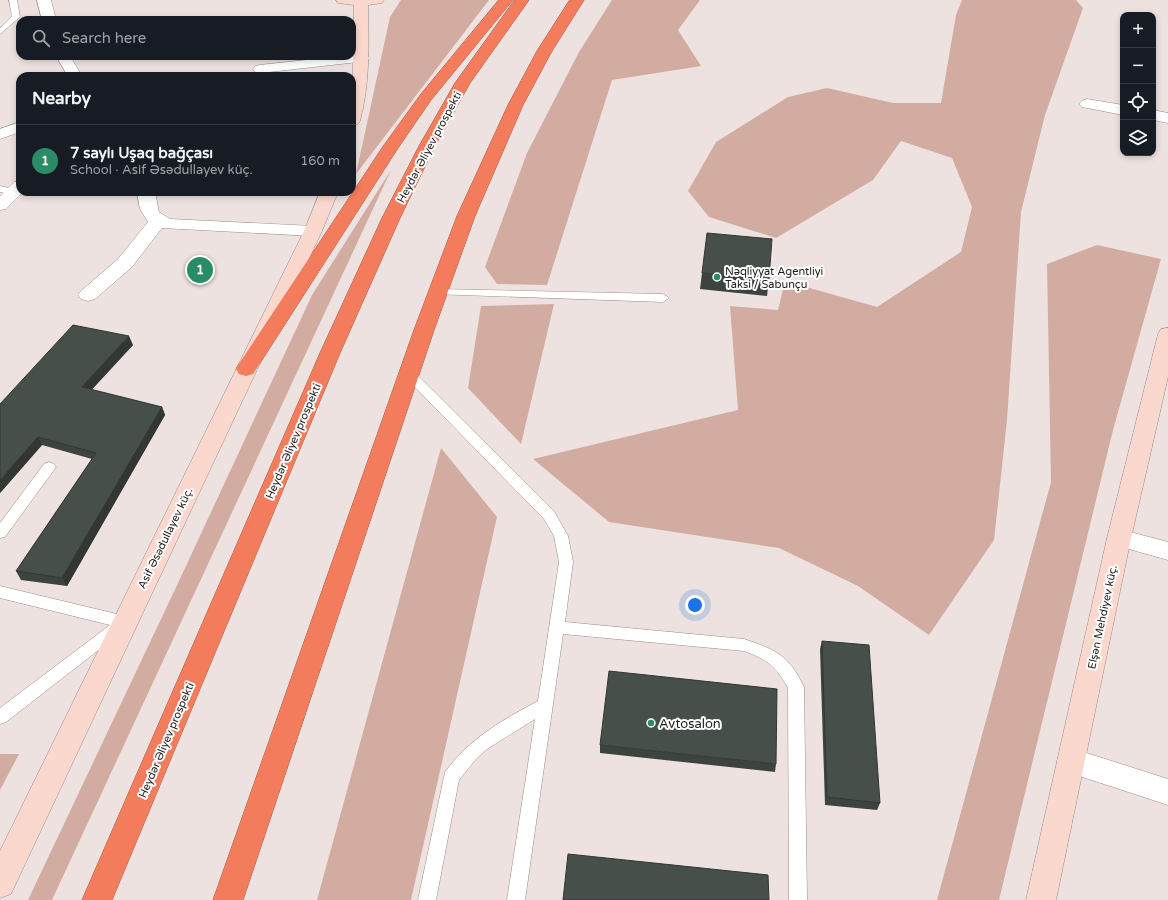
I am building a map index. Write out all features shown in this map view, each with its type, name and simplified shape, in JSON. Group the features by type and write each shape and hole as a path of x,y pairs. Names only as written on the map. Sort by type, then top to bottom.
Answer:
{"highway":[{"path":"246,370 390,148 426,96 506,0"},
{"name":"Heydər Əliyev prospekti","path":"97,900 330,353 391,218 427,146 464,83 522,0"},
{"path":"228,900 437,292 491,155 550,42 577,0"}],"main road":[{"path":"343,0 361,2 377,0"},
{"path":"356,104 359,91 362,58 361,2"},
{"name":"Asif Əsədullayev küç.","path":"0,883 313,231 327,196"},
{"name":"Elşən Mehdiyev küç.","path":"1041,900 1119,538 1168,334"}],"street":[{"path":"44,0 48,16"},
{"path":"356,59 362,58"},
{"path":"65,60 72,72"},
{"path":"260,69 343,60"},
{"path":"1087,104 1120,110"},
{"path":"1156,116 1168,118"},
{"path":"0,134 16,128"},
{"path":"0,204 11,189"},
{"path":"146,196 148,209 152,217 158,221 182,226 313,231"},
{"path":"88,295 125,263 158,221"},
{"path":"1119,538 1168,551"},
{"path":"1071,761 1168,792"}],"lane":[{"path":"0,32 16,17 13,0"},
{"path":"437,292 663,298"},
{"path":"409,374 549,515 562,536 566,562 516,900"},
{"path":"0,533 49,467"},
{"path":"0,592 125,622"},
{"path":"0,717 125,622"},
{"path":"556,626 744,645 764,652 783,665 796,687 798,900"},
{"path":"427,900 451,777 459,764 469,753 505,727 545,705"}],"shaded area":[{"path":"401,0 489,0 356,174 390,17"},
{"path":"612,0 700,0 678,30 701,66 612,80 547,285 497,284 485,267 527,153 579,52"},
{"path":"962,0 1076,0 1083,8 1045,115 1021,212 1007,420 994,540 929,635 858,586 779,548 609,522 533,459 738,410 730,306 778,310 785,281 877,307 961,252 972,207 952,158 901,141 873,180 776,238 709,217 688,191 716,142 788,97 827,88 893,103 941,103 956,15"},
{"path":"391,170 52,900 28,900 312,295"},
{"path":"1097,245 1161,259 1113,430 999,900 937,900 1051,482 1047,264"},
{"path":"554,304 521,444 468,388 481,306"},
{"path":"441,448 497,517 411,900 317,900"},
{"path":"0,754 19,754 0,790"}],"building":[{"path":"707,233 772,239 769,279 702,273"},
{"path":"73,325 129,336 82,387 162,407 62,578 16,571 96,453 38,437 0,480 0,404"},
{"path":"822,641 869,645 880,803 827,797"},
{"path":"609,671 777,689 776,764 600,745"},
{"path":"568,854 768,875 769,900 563,900"}],"place":[{"name":"7 saylı Uşaq bağçası","path":"200,270"},
{"name":"Nəqliyyat Agentliyi Taksi / Sabunçu","path":"717,277"},
{"name":"Avtosalon","path":"651,723"}]}
